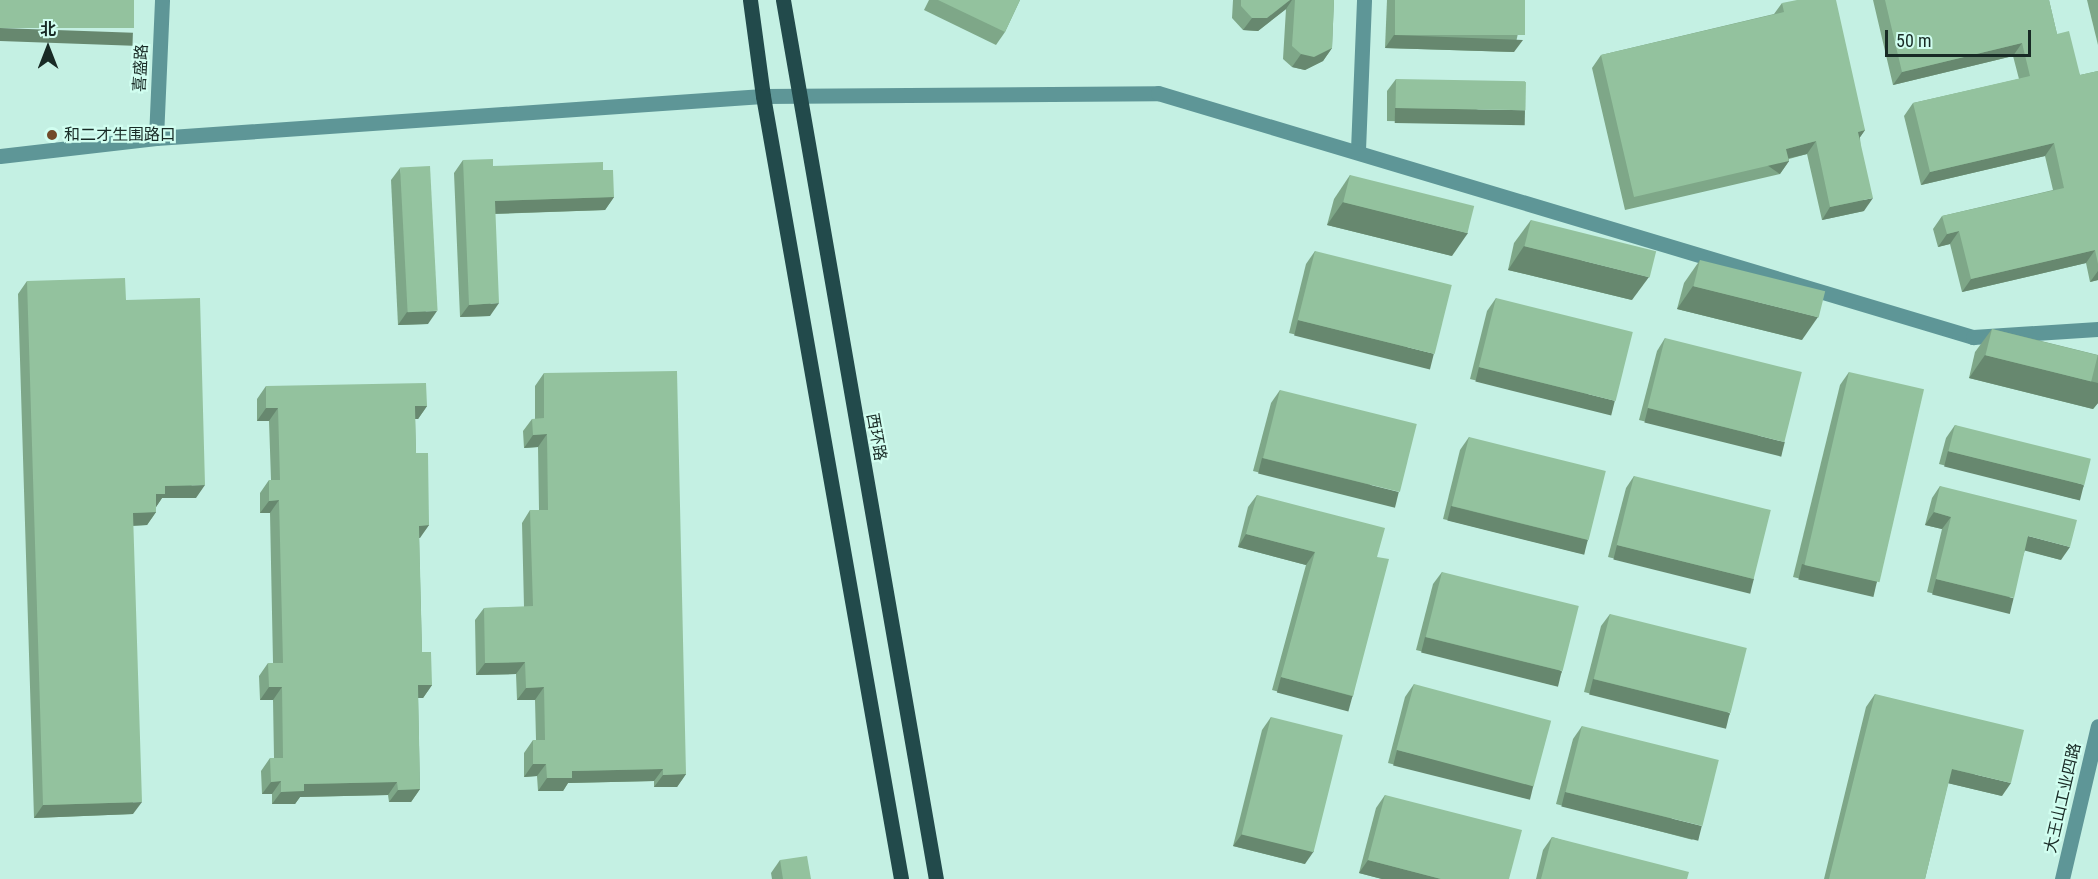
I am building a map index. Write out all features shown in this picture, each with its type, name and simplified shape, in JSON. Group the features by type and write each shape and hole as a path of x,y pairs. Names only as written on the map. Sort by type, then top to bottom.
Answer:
{"main road":[{"path":"750,0 763,96 901,879"},
{"name":"西环路","path":"783,0 936,879"}],"street":[{"name":"喜盛路","path":"156,138 162,0"},
{"path":"1358,150 1364,0"},
{"path":"0,156 156,138 763,96 1158,93 1358,150 1973,337 2098,328"},
{"name":"大王山工业四路","path":"2062,879 2098,726"}],"building":[{"path":"0,0 134,0 134,28 0,28"},
{"path":"938,0 1020,0 1005,32"},
{"path":"1241,0 1290,0 1267,18 1252,18 1241,6"},
{"path":"1295,0 1334,0 1332,48 1314,57 1301,54 1292,46"},
{"path":"1395,0 1525,0 1525,35 1395,35"},
{"path":"1797,0 1836,0 1865,130 1858,132 1873,198 1830,207 1816,141 1786,149 1789,161 1634,197 1601,55 1784,12 1782,3"},
{"path":"1885,0 2049,0 2057,34 2069,31 2080,75 2098,71 2098,264 2095,250 1971,279 1959,231 1947,234 1942,216 2064,188 2054,143 1930,172 1913,103 2030,76 2022,43 1902,72"},
{"path":"1396,79 1526,81 1525,110 1395,108"},
{"path":"493,159 493,166 603,162 603,170 613,170 614,197 495,201 499,303 469,305 463,160"},
{"path":"430,166 438,311 408,312 400,168"},
{"path":"1350,175 1474,206 1467,233 1343,202"},
{"path":"1531,220 1656,251 1650,277 1524,246"},
{"path":"1315,251 1452,285 1435,354 1298,320"},
{"path":"1700,260 1825,291 1819,317 1693,286"},
{"path":"125,278 126,300 200,298 205,485 165,486 165,494 156,494 156,512 133,513 142,802 43,805 27,281"},
{"path":"1496,298 1633,332 1616,401 1479,367"},
{"path":"1992,329 2098,355 2091,382 1985,355"},
{"path":"1665,338 1802,372 1784,442 1648,408"},
{"path":"677,371 686,774 663,775 663,769 572,771 572,778 547,778 546,764 533,764 533,740 545,740 544,687 526,688 525,662 485,663 484,608 533,606 530,510 548,510 547,434 533,435 532,419 544,418 544,373"},
{"path":"1849,372 1924,389 1879,582 1804,565"},
{"path":"426,383 427,406 415,406 416,453 428,453 429,525 419,526 422,652 431,652 432,685 418,685 420,789 398,790 397,782 304,784 304,791 281,792 281,781 271,782 270,758 283,758 282,687 269,687 268,663 283,663 279,500 269,501 269,480 280,480 278,408 266,408 266,386"},
{"path":"1280,390 1417,424 1400,492 1263,458"},
{"path":"1955,425 2091,459 2084,485 1948,451"},
{"path":"1469,437 1606,471 1589,540 1452,506"},
{"path":"1634,476 1771,510 1754,579 1617,545"},
{"path":"1940,486 2077,520 2070,547 2028,536 2014,598 1936,579 1951,517 1934,512"},
{"path":"1257,495 1385,528 1377,557 1389,559 1353,696 1281,677 1315,552 1246,534"},
{"path":"1442,572 1579,606 1563,671 1426,637"},
{"path":"1610,614 1747,648 1731,713 1594,679"},
{"path":"1414,684 1551,721 1534,786 1396,750"},
{"path":"1875,694 2024,730 2011,783 1952,769 1925,879 1829,879"},
{"path":"1271,717 1343,735 1314,852 1242,834"},
{"path":"1582,726 1719,760 1702,826 1566,792"},
{"path":"1385,795 1522,830 1509,879 1441,879 1368,860"},
{"path":"1552,837 1689,872 1687,879 1541,879"},
{"path":"807,856 811,879 783,879 780,860"}],"place":[{"name":"和二才生围路口","path":"52,135"}]}
